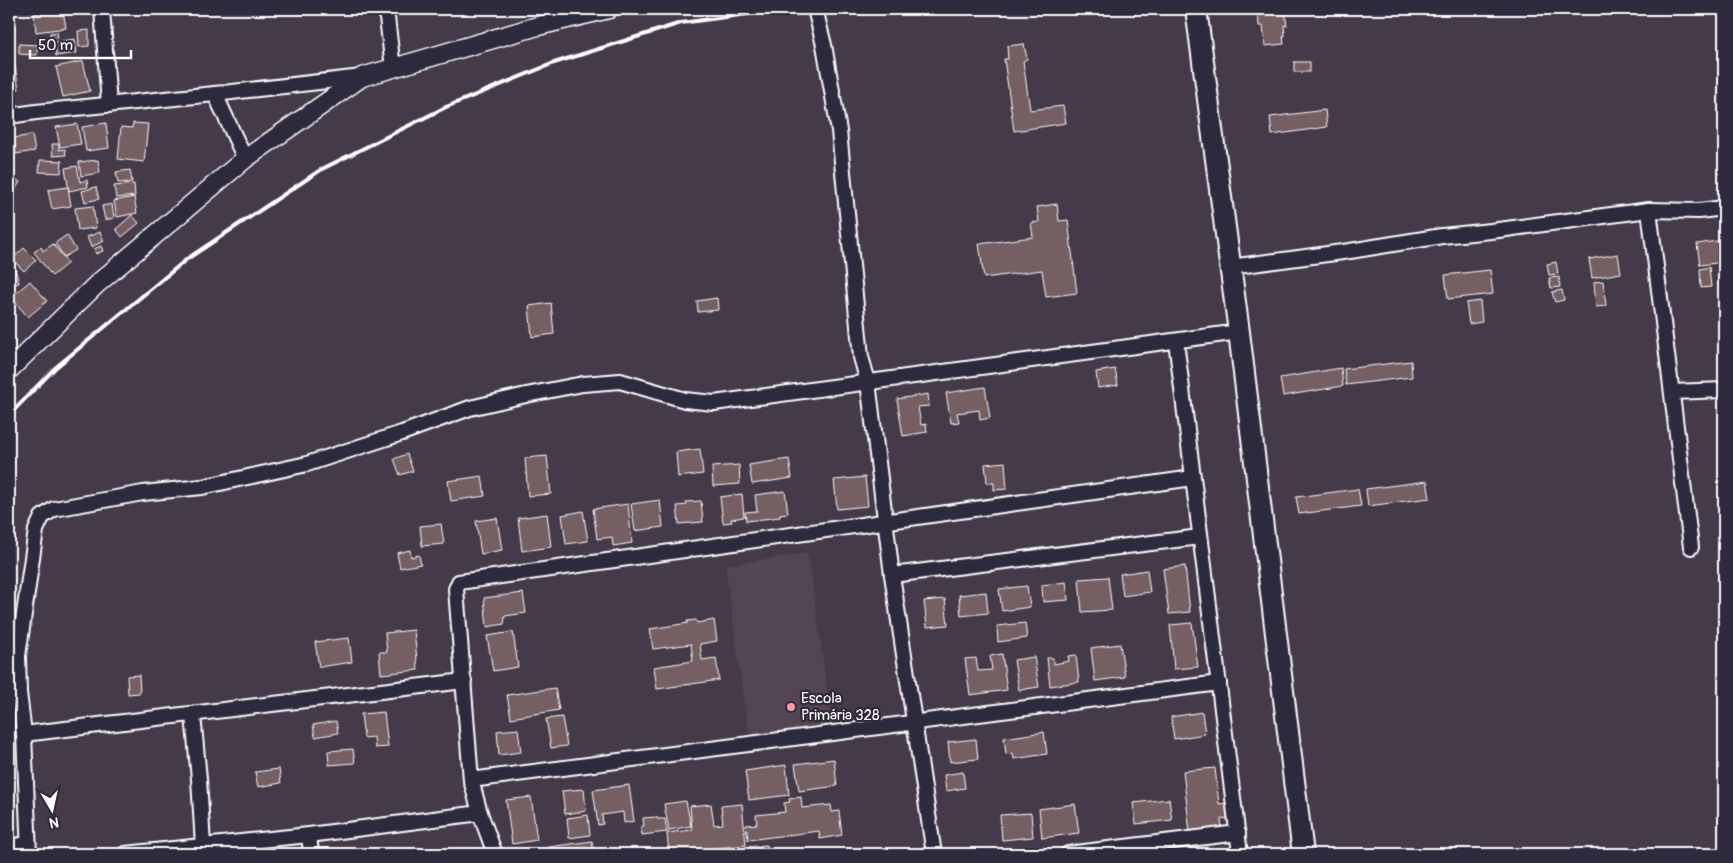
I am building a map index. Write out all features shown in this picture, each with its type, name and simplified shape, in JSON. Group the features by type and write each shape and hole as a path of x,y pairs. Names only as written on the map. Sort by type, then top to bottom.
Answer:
{"main road":[{"path":"1196,9 1239,332 1303,854"}],"street":[{"path":"102,9 109,105"},
{"path":"386,9 393,68"},
{"path":"9,116 362,76 538,26 609,9"},
{"path":"815,9 824,45 839,131 860,357 868,382 892,575 934,854"},
{"path":"9,370 97,284 245,159 362,76"},
{"path":"216,94 245,159"},
{"path":"1230,267 1359,250 1442,236 1649,210 1699,211 1724,208"},
{"path":"1649,210 1691,547"},
{"path":"9,847 28,849 24,734 19,692 18,656 36,530 42,518 54,509 143,493 202,487 307,464 402,433 470,408 583,384 620,381 685,400 714,402 1239,332"},
{"path":"1176,341 1240,854"},
{"path":"1672,392 1723,392"},
{"path":"495,854 480,813 471,780 456,589 459,582 1193,478"},
{"path":"892,575 1200,537"},
{"path":"24,734 464,681"},
{"path":"471,780 1219,683"},
{"path":"193,715 203,846"},
{"path":"125,854 309,835 480,813"},
{"path":"1068,854 1238,833"},
{"path":"309,835 311,854"}],"shaded area":[{"path":"808,553 832,724 749,736 725,565"}],"building":[{"path":"33,9 59,9 59,10 34,12"},
{"path":"63,10 66,28 36,32 34,14"},
{"path":"1285,11 1287,26 1284,25 1284,44 1265,46 1263,26 1259,26 1258,14"},
{"path":"89,30 89,46 79,47 78,31"},
{"path":"57,32 58,38 50,39 50,33"},
{"path":"75,39 77,53 56,56 54,42"},
{"path":"19,44 38,45 37,55 19,54"},
{"path":"1024,44 1027,59 1023,61 1030,110 1063,106 1066,123 1014,131 1004,59 1008,59 1007,46"},
{"path":"9,61 14,61 19,89 9,91"},
{"path":"83,61 90,91 63,97 56,67"},
{"path":"1294,62 1310,62 1310,72 1294,72"},
{"path":"1325,110 1327,127 1272,135 1270,117"},
{"path":"106,123 109,148 86,151 82,127"},
{"path":"133,123 148,124 144,162 118,159 121,127 132,128"},
{"path":"77,124 81,144 60,147 56,127"},
{"path":"32,135 35,151 16,154 14,138"},
{"path":"52,144 59,144 59,150 65,149 66,155 53,156"},
{"path":"40,160 62,161 61,173 39,172"},
{"path":"98,160 100,173 81,176 79,162"},
{"path":"77,166 80,182 87,180 88,187 69,191 65,168"},
{"path":"130,170 132,182 118,183 116,172"},
{"path":"9,175 20,182 9,200"},
{"path":"134,184 135,196 116,198 114,186"},
{"path":"68,187 71,206 52,209 48,190"},
{"path":"96,187 99,199 85,202 82,191"},
{"path":"134,197 137,213 117,217 114,201"},
{"path":"112,204 114,218 105,220 102,206"},
{"path":"1057,204 1059,221 1068,220 1077,293 1046,297 1042,270 984,278 979,244 1033,237 1031,223 1039,222 1037,207"},
{"path":"93,206 96,228 78,230 75,208"},
{"path":"132,215 139,223 122,237 116,229"},
{"path":"100,232 104,241 91,247 87,237"},
{"path":"67,235 76,250 64,257 55,243"},
{"path":"1723,240 1724,262 1700,265 1697,244"},
{"path":"53,244 68,263 52,276 34,252 41,247 43,251"},
{"path":"101,246 103,251 96,254 94,249"},
{"path":"24,248 36,260 24,271 12,259"},
{"path":"1618,254 1621,273 1592,278 1589,259"},
{"path":"1556,262 1558,274 1549,275 1547,264"},
{"path":"14,265 19,283 9,286 9,267"},
{"path":"1709,267 1711,287 1701,288 1700,269"},
{"path":"1490,270 1493,294 1448,299 1445,275"},
{"path":"1559,277 1560,287 1551,288 1549,278"},
{"path":"30,281 47,301 28,317 11,297"},
{"path":"1603,281 1606,306 1596,307 1594,282"},
{"path":"1562,290 1564,300 1555,302 1552,292"},
{"path":"717,298 718,310 698,312 697,301"},
{"path":"1480,301 1482,322 1469,324 1466,303"},
{"path":"551,303 554,334 532,337 529,306"},
{"path":"1411,361 1412,377 1346,385 1344,369"},
{"path":"1341,368 1343,386 1283,396 1280,378"},
{"path":"1115,369 1118,385 1098,388 1096,372"},
{"path":"985,387 990,418 980,420 979,410 957,413 959,422 951,423 946,393"},
{"path":"928,394 929,406 918,407 921,425 926,424 927,432 903,436 897,399"},
{"path":"700,449 703,474 678,477 676,452"},
{"path":"407,454 413,471 400,475 394,459"},
{"path":"547,456 551,494 528,496 525,458"},
{"path":"789,459 792,478 752,484 749,465"},
{"path":"1005,462 1007,489 994,490 994,483 987,483 985,464"},
{"path":"739,465 740,484 713,486 712,467"},
{"path":"482,476 485,496 451,501 448,481"},
{"path":"865,477 868,506 837,509 834,480"},
{"path":"1427,481 1430,498 1368,506 1366,489"},
{"path":"1358,489 1361,506 1299,514 1296,497"},
{"path":"785,491 788,513 780,514 780,517 746,521 745,512 757,511 755,495"},
{"path":"742,494 744,517 731,519 732,522 723,523 720,497"},
{"path":"660,500 663,527 635,531 631,504"},
{"path":"701,501 703,522 679,524 677,506 687,505 686,502"},
{"path":"628,504 632,543 613,546 612,537 597,539 593,509"},
{"path":"583,511 588,541 566,544 562,515"},
{"path":"547,514 551,547 522,551 518,518"},
{"path":"497,518 502,550 481,554 476,521"},
{"path":"441,524 444,544 422,546 420,526"},
{"path":"410,550 411,557 419,555 421,564 400,568 397,553"},
{"path":"1185,566 1190,612 1169,614 1163,569"},
{"path":"1147,570 1150,592 1123,596 1120,574"},
{"path":"1108,577 1112,610 1082,612 1079,579"},
{"path":"1066,582 1068,600 1043,602 1042,585"},
{"path":"1027,586 1030,607 1002,611 999,589"},
{"path":"986,592 988,613 961,616 959,595"},
{"path":"523,593 526,613 505,616 504,624 487,627 484,598"},
{"path":"945,599 948,625 927,627 924,601"},
{"path":"696,620 697,623 714,620 717,641 700,644 702,660 716,658 719,680 657,689 654,667 693,661 691,644 653,649 650,629"},
{"path":"1025,623 1027,638 998,642 997,626"},
{"path":"1192,623 1198,667 1174,669 1170,625"},
{"path":"414,630 418,670 381,674 379,652 387,652 385,633"},
{"path":"513,632 518,667 493,671 487,636"},
{"path":"349,638 352,662 319,667 315,642"},
{"path":"1120,644 1125,677 1095,681 1091,648"},
{"path":"1002,654 1007,690 970,695 965,659 976,658 978,671 992,670 990,656"},
{"path":"1076,655 1079,682 1050,686 1047,658 1053,658 1054,664 1069,661 1068,656"},
{"path":"1034,657 1039,687 1019,690 1014,660"},
{"path":"139,675 140,693 128,694 127,676"},
{"path":"555,688 559,710 511,718 507,695"},
{"path":"384,712 388,747 375,748 374,737 364,738 361,714"},
{"path":"1202,712 1205,734 1174,739 1171,717"},
{"path":"562,717 567,746 551,748 546,719"},
{"path":"336,721 338,733 315,737 313,725"},
{"path":"518,729 521,752 499,755 497,731"},
{"path":"1044,732 1047,754 1014,759 1013,753 1006,754 1004,738"},
{"path":"976,739 978,759 950,762 948,742"},
{"path":"353,749 355,763 329,765 328,751"},
{"path":"834,759 837,786 799,791 795,764"},
{"path":"786,765 789,795 749,800 745,771"},
{"path":"1215,768 1219,804 1228,803 1229,818 1221,819 1222,830 1190,833 1183,771"},
{"path":"279,769 281,783 258,787 255,772"},
{"path":"963,772 965,788 946,791 944,775"},
{"path":"629,785 634,821 624,823 623,812 602,815 603,824 598,825 593,790"},
{"path":"584,789 586,811 565,814 562,791"},
{"path":"531,797 537,840 512,844 506,800"},
{"path":"801,797 802,808 831,805 832,812 839,811 842,835 820,839 819,831 748,840 746,825 757,824 756,815 785,812 784,803 790,802 789,799"},
{"path":"1169,799 1172,820 1136,824 1133,803"},
{"path":"686,801 691,826 669,830 664,804"},
{"path":"711,804 714,825 723,824 721,806 742,804 746,845 669,853 667,833 692,830 690,806"},
{"path":"1075,804 1079,833 1042,838 1039,809"},
{"path":"1031,813 1033,837 1002,840 1000,815"},
{"path":"588,815 590,835 569,838 567,818"},
{"path":"657,817 657,819 665,819 667,832 642,835 641,826 644,826 643,818"},
{"path":"592,841 594,854 550,854 549,847"},
{"path":"767,845 768,854 746,854 745,847"}],"railway":[{"path":"9,415 55,368 187,259 322,169 446,107 554,63 681,23 785,9"}],"place":[{"name":"Escola Primária 328","path":"791,707"}]}
